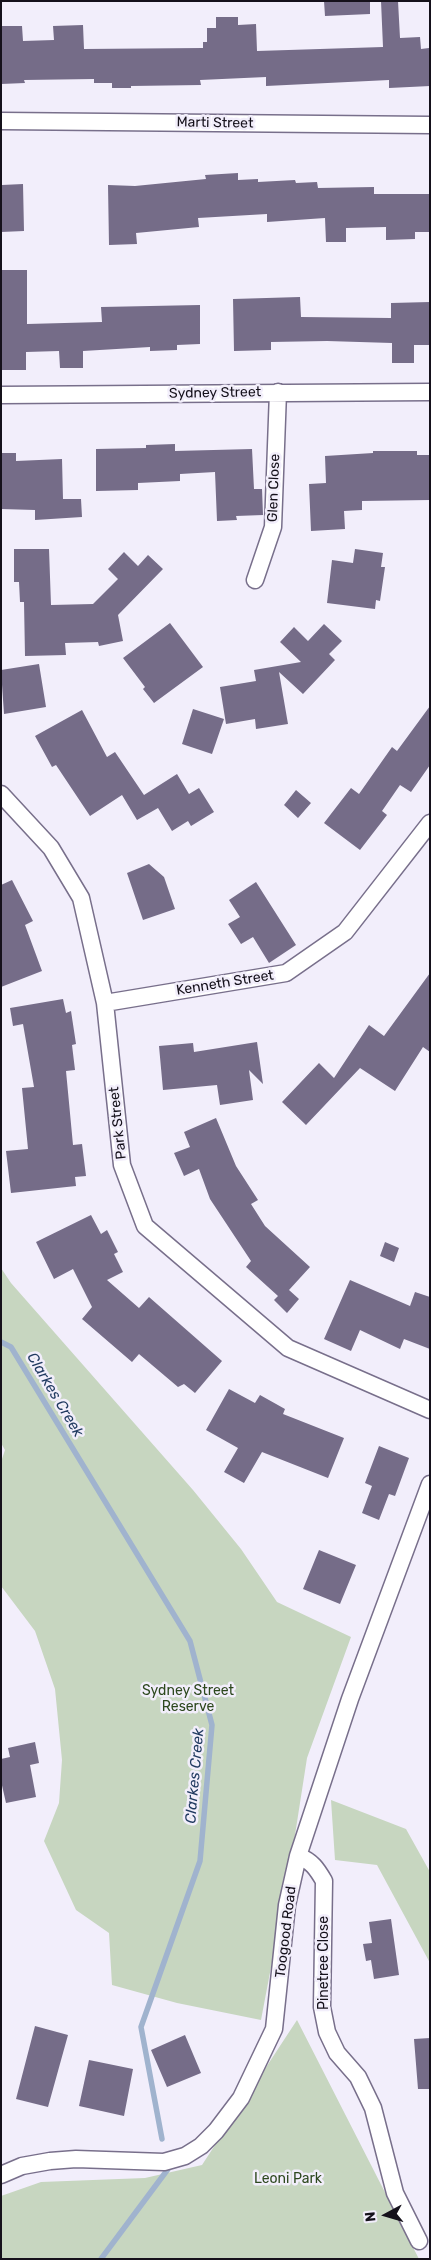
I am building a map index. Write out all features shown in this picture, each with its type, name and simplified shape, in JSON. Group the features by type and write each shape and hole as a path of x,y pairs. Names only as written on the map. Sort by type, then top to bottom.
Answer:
{"street":[{"name":"Marti Street","path":"1,121 430,125"},
{"name":"Glen Close","path":"255,580 273,527 278,392"},
{"name":"Sydney Street","path":"1,395 430,392"},
{"name":"Park Street","path":"1,794 52,848 81,898 105,1003 122,1165 145,1226 288,1348 430,1410"},
{"name":"Kenneth Street","path":"105,1003 286,973 345,932 430,822"},
{"name":"Toogood Road","path":"1,2176 22,2166 50,2161 76,2159 164,2162 185,2156 201,2146 216,2131 241,2098 274,2029 287,1905 298,1856 350,1699 430,1484"},
{"name":"Pinetree Close","path":"298,1856 308,1860 317,1868 324,1881 322,2007 327,2032 337,2053 358,2077 373,2108 395,2193 419,2241"}],"green space":[{"name":"Sydney Street Reserve","path":"1,1268 11,1283 193,1490 241,1549 277,1602 351,1637 307,1758 290,1867 261,2020 177,2003 112,1985 109,1933 76,1910 44,1841 59,1803 62,1760 55,1689 35,1631 1,1586 1,1462 5,1450 1,1443"},
{"path":"331,1800 406,1829 430,1872 430,1963 377,1865 335,1860"},
{"name":"Leoni Park","path":"297,2020 419,2259 1,2259 1,2196 41,2182 145,2178 202,2165"}],"building":[{"path":"324,1 370,1 370,14 325,16"},
{"path":"381,1 398,1 400,38 420,37 421,49 429,48 430,86 389,88 389,80 266,86 266,77 200,80 201,85 131,86 131,88 112,88 112,83 94,83 94,79 24,80 25,83 1,84 1,26 22,26 23,41 54,40 53,26 83,25 84,49 203,48 203,42 207,42 207,28 216,28 216,17 238,17 238,25 256,24 257,51 383,47"},
{"path":"238,173 238,180 258,179 258,182 295,180 296,183 317,182 318,188 374,187 374,194 430,194 430,232 415,232 415,239 386,240 386,227 346,228 346,242 326,242 325,218 267,222 267,214 198,218 199,227 136,233 137,244 109,245 108,185 135,186 206,179 205,175"},
{"path":"23,184 24,231 1,232 2,185"},
{"path":"1,270 27,270 27,324 102,322 101,307 200,305 200,344 177,345 177,350 150,351 150,347 83,351 83,368 60,368 59,351 26,352 26,370 1,370"},
{"path":"300,297 301,317 391,318 391,303 430,302 430,345 414,345 414,363 392,363 392,343 271,342 271,350 234,351 233,299"},
{"path":"175,444 175,451 252,449 254,489 262,489 263,515 236,516 237,520 217,521 215,472 180,474 180,481 138,483 138,490 96,491 96,449 146,448 146,445"},
{"path":"373,451 417,451 417,455 430,455 430,500 362,501 362,510 344,511 345,529 311,531 309,484 326,483 325,456 373,453"},
{"path":"1,453 16,453 16,461 62,459 63,499 81,499 82,517 35,520 35,510 1,509"},
{"path":"14,549 49,549 51,605 93,604 118,579 108,569 124,552 138,566 148,555 163,569 118,615 123,641 99,646 98,642 65,643 66,655 25,656 24,602 20,602 19,582 14,582"},
{"path":"355,549 383,553 381,567 385,567 380,601 376,600 375,609 327,603 332,560 353,563"},
{"path":"170,623 203,667 154,703 143,689 145,687 123,658"},
{"path":"324,624 342,641 329,654 335,660 303,694 279,672 288,724 256,729 255,719 226,724 220,687 256,681 254,670 301,662 280,642 294,627 308,641"},
{"path":"39,664 46,707 4,714 1,670"},
{"path":"430,706 430,765 411,792 400,785 382,811 387,815 360,850 324,823 351,788 359,794 392,747 397,751"},
{"path":"193,709 224,719 212,754 182,744"},
{"path":"82,710 107,757 115,752 144,795 177,774 189,794 199,788 214,812 191,826 188,821 172,831 158,808 137,820 122,795 90,816 56,765 52,767 35,736"},
{"path":"296,790 311,803 298,818 284,805"},
{"path":"149,864 164,877 175,909 143,920 127,873"},
{"path":"12,880 33,921 25,925 42,971 1,987 1,885"},
{"path":"256,882 296,945 269,963 253,937 241,944 228,924 240,917 229,900"},
{"path":"430,973 430,1052 423,1047 395,1091 360,1068 306,1125 282,1102 319,1063 334,1078 369,1025 384,1036"},
{"path":"63,999 66,1013 71,1011 76,1044 72,1045 75,1070 66,1071 73,1145 82,1144 86,1176 75,1177 76,1186 11,1193 6,1151 28,1149 22,1088 34,1087 23,1024 13,1026 10,1008"},
{"path":"257,1042 263,1084 249,1070 253,1100 220,1105 217,1085 163,1090 159,1046 193,1043 194,1052"},
{"path":"216,1118 236,1166 258,1200 251,1204 265,1226 310,1267 289,1290 299,1299 287,1313 274,1300 278,1296 246,1267 251,1261 210,1199 199,1169 184,1176 174,1153 190,1147 184,1132"},
{"path":"91,1215 101,1234 107,1230 118,1252 114,1254 123,1272 107,1280 139,1308 149,1297 222,1361 195,1393 184,1384 178,1387 139,1354 132,1362 82,1319 92,1307 73,1269 54,1279 36,1242"},
{"path":"385,1242 399,1248 394,1262 380,1256"},
{"path":"350,1280 410,1306 415,1292 430,1297 430,1349 404,1339 400,1349 360,1330 351,1351 324,1339"},
{"path":"229,1389 255,1403 260,1395 285,1409 283,1414 344,1438 328,1478 262,1452 244,1483 224,1472 238,1448 206,1430"},
{"path":"379,1446 409,1458 395,1496 389,1494 379,1520 362,1513 372,1486 365,1483"},
{"path":"319,1550 356,1565 340,1604 303,1589"},
{"path":"35,1742 39,1763 30,1765 36,1797 6,1803 1,1781 1,1759 10,1757 8,1748"},
{"path":"391,1919 399,1975 374,1979 371,1960 366,1961 363,1944 372,1943 369,1922"},
{"path":"35,2026 68,2035 48,2107 16,2099"},
{"path":"185,2035 201,2073 167,2087 151,2050"},
{"path":"430,2038 430,2089 418,2089 414,2039"},
{"path":"89,2060 133,2069 124,2116 79,2106"}],"waterway":[{"name":"Clarkes Creek","path":"1,1342 11,1347 190,1641 212,1725 200,1861 141,2027 162,2139"},
{"name":"Clarkes Creek","path":"101,2259 168,2169"}]}
